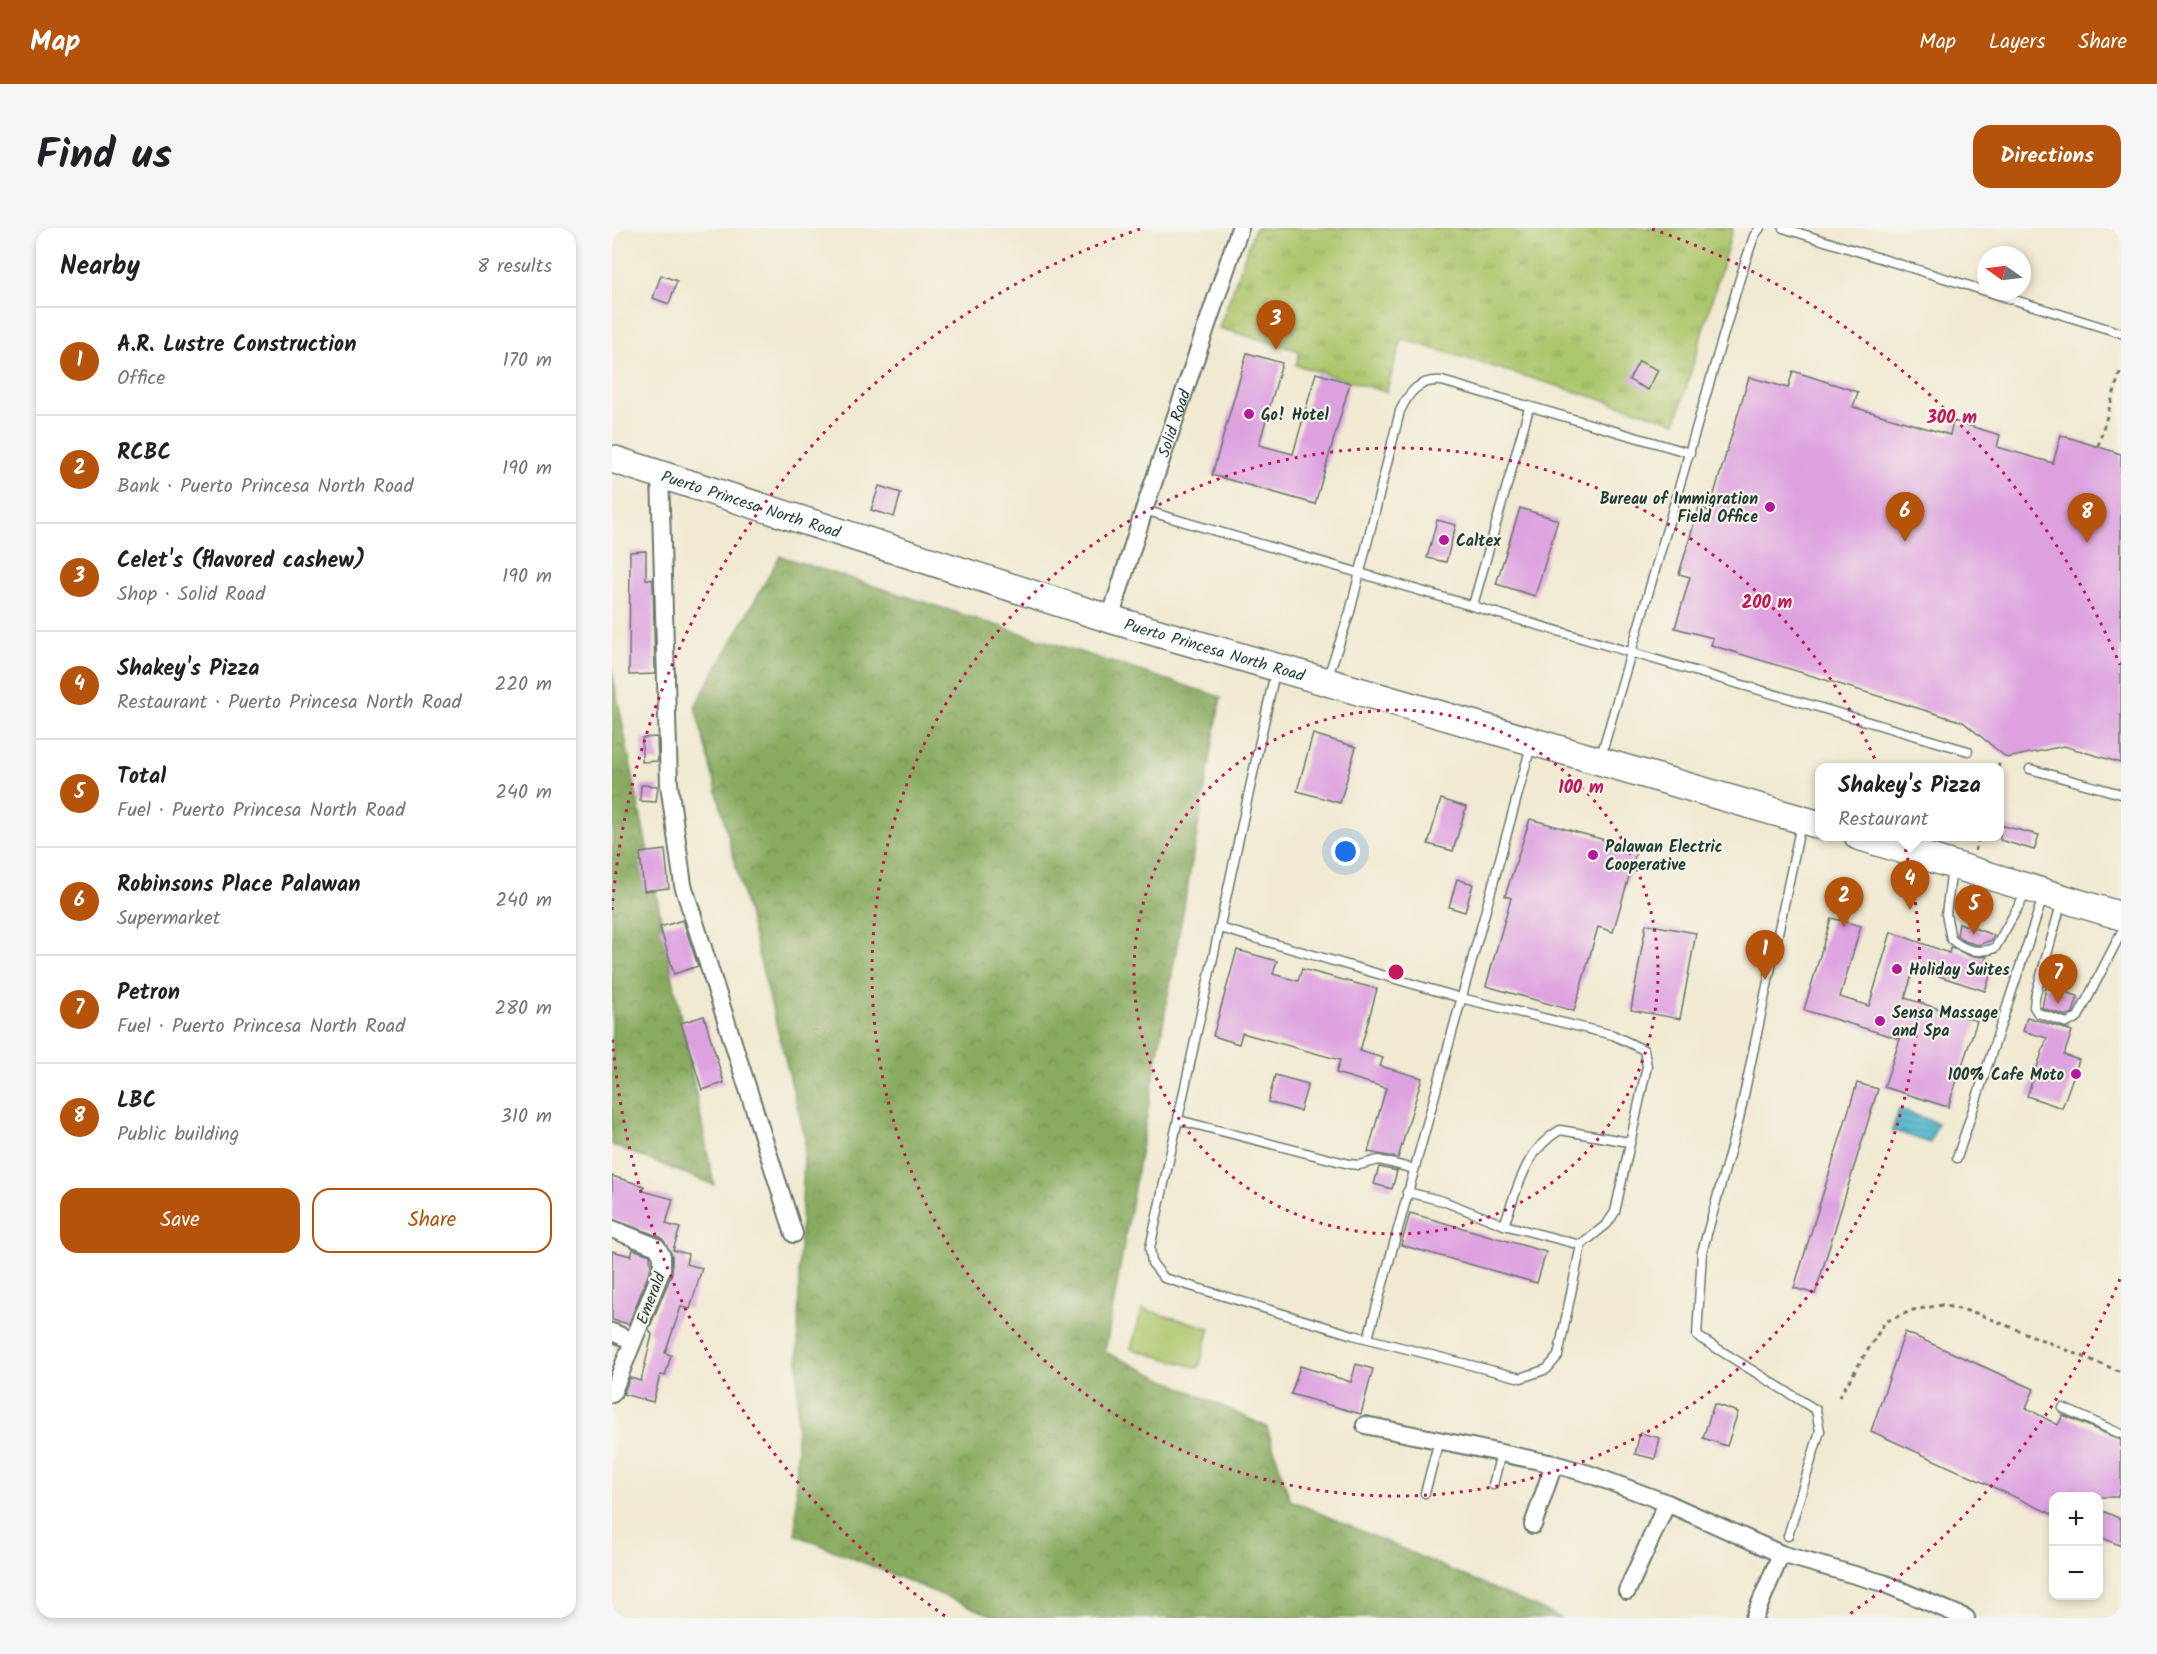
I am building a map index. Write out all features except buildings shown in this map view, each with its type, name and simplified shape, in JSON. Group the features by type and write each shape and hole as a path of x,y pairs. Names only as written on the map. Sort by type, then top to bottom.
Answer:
{"main road":[{"name":"Puerto Princesa North Road","path":"612,459 1110,619 1811,822"},
{"path":"1871,841 2121,916"}],"street":[{"name":"Solid Road","path":"1110,619 1144,510 1240,228"},
{"path":"660,474 669,784 683,885 794,1234"},
{"name":"Emerald","path":"612,1229 657,1247 662,1256 662,1269 612,1394"},
{"path":"612,1332 633,1341"},
{"path":"1365,1425 1554,1464 1667,1503 1781,1554 1883,1583 1966,1618"},
{"path":"1533,1526 1554,1464"},
{"path":"1627,1591 1667,1503"},
{"path":"1754,1618 1781,1554"}],"lane":[{"path":"1600,762 1740,278 1754,236 1760,228"},
{"path":"1783,228 2121,333"},
{"path":"1326,683 1360,572 1400,411 1408,395 1429,380 1442,381 1690,453"},
{"path":"1473,605 1529,408"},
{"path":"1144,510 1968,751"},
{"path":"1220,928 1461,998 1613,1035 1644,1050 1647,1066 1612,1219 1581,1245 1558,1356 1547,1369 1521,1378 1368,1338 1164,1278 1152,1263 1150,1248 1276,667"},
{"path":"1368,1338 1532,742"},
{"path":"2030,769 2121,794"},
{"path":"1788,1536 1820,1431 1816,1410 1697,1336 1702,1252 1739,1119 1811,822"},
{"path":"1952,865 1946,914 1952,939 1965,949 1984,952 1995,948 2045,893"},
{"path":"2045,893 2034,1007 2038,1013 2067,1023 2078,1017 2121,933"},
{"path":"1958,1158 2045,893"},
{"path":"1178,1120 1349,1164 1359,1165 1379,1160 1414,1169"},
{"path":"1504,1225 1530,1157 1546,1138 1560,1130 1629,1142"},
{"path":"1407,1192 1443,1201 1504,1225 1581,1245"},
{"path":"2063,1408 2121,1434"},
{"path":"1425,1493 1439,1440"},
{"path":"1493,1485 1501,1454"}],"path":[{"path":"2098,446 2121,369"},
{"path":"1839,1397 1885,1322 1913,1310 1942,1305 1976,1314 2121,1372"}],"green space":[{"path":"1255,228 1733,228 1676,422 1402,339 1386,392 1296,365 1300,351 1219,328"},
{"path":"780,556 1221,697 1105,1352 1267,1427 1290,1500 1561,1618 998,1618 796,1535 799,1263 805,1137 695,706"},
{"path":"612,671 714,1185 612,1145"},
{"path":"1142,1309 1210,1328 1199,1368 1131,1349"}],"water":[{"path":"1899,1109 1938,1123 1930,1143 1892,1130"}],"place":[{"name":"Celet's (flavored cashew)","path":"1276,350"},
{"name":"Go! Hotel","path":"1249,414"},
{"name":"Bureau of Immigration Field Office","path":"1770,507"},
{"name":"Caltex","path":"1444,540"},
{"name":"Robinsons Place Palawan","path":"1905,542"},
{"name":"LBC","path":"2087,543"},
{"name":"Palawan Electric Cooperative","path":"1593,855"},
{"name":"Shakey's Pizza","path":"1910,910"},
{"name":"RCBC","path":"1844,927"},
{"name":"Total","path":"1974,935"},
{"name":"Holiday Suites","path":"1897,969"},
{"name":"A.R. Lustre Construction","path":"1765,980"},
{"name":"Petron","path":"2058,1004"},
{"name":"Sensa Massage and Spa","path":"1880,1021"},
{"name":"100% Cafe Moto","path":"2076,1074"}]}
